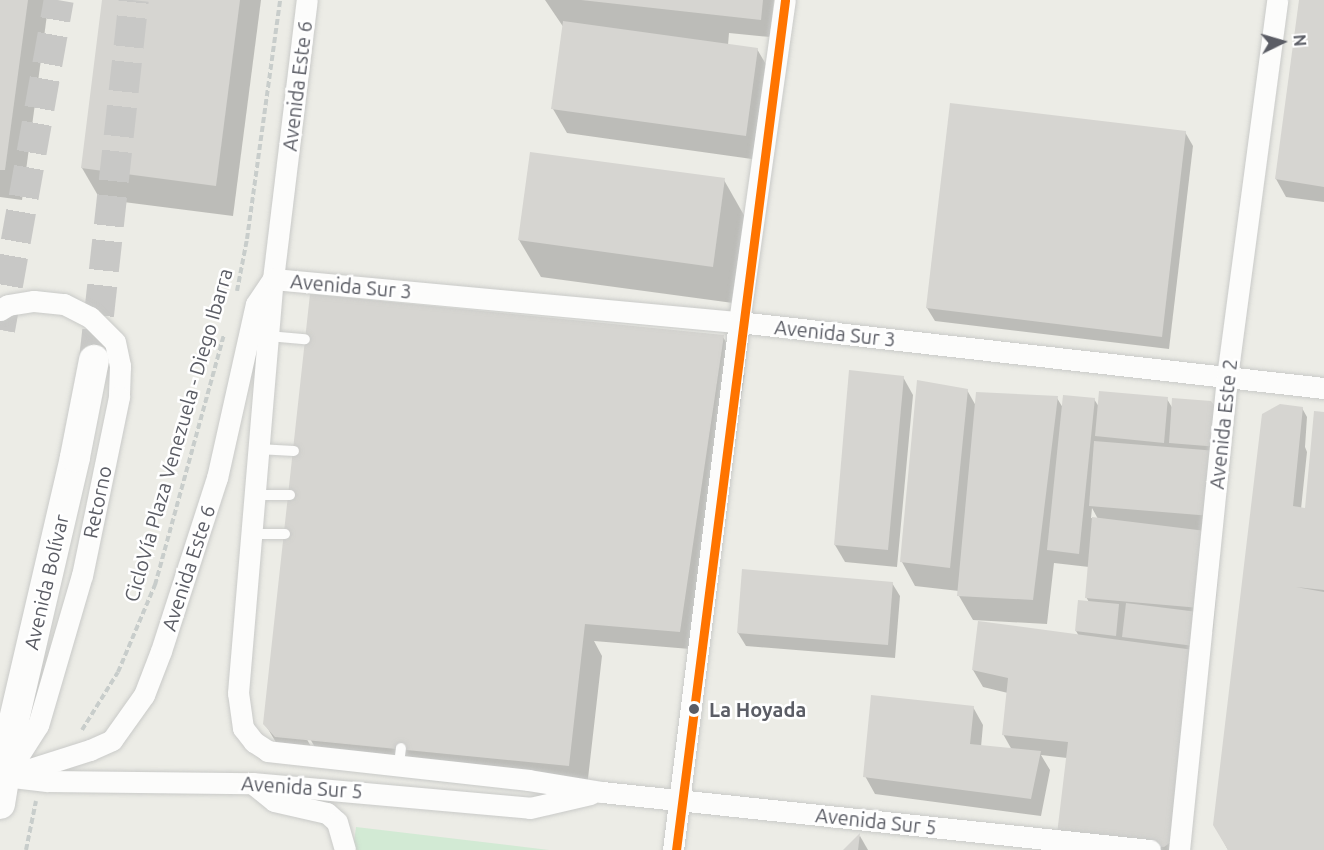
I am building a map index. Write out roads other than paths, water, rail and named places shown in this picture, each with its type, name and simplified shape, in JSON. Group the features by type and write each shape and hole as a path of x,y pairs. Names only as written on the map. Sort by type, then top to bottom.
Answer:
{"main road":[{"name":"Avenida Bolívar","path":"2,786 13,724 75,457 94,360"}],"street":[{"name":"Avenida Este 6","path":"254,742 243,728 238,693 273,279 308,0"},
{"path":"673,850 739,322 785,0"},
{"name":"Avenida Este 2","path":"1179,850 1227,377 1277,0"},
{"name":"Avenida Este 6","path":"2,786 67,756 90,750 112,740 144,695 161,651 217,478 256,304 273,279"},
{"name":"Avenida Sur 3","path":"273,279 460,302 739,322 1324,388"},
{"name":"Retorno","path":"0,310 8,305 34,301 64,304 90,317 115,342 120,366 119,398 82,575 38,725 2,786"},
{"name":"Avenida Sur 5","path":"254,742 268,751 400,756 602,792 1150,850"},
{"name":"Avenida Sur 5","path":"2,786 47,781 252,783 530,808 602,792"},
{"path":"252,783 274,801 327,813 337,822 345,850"}],"lane":[{"path":"268,336 306,339"},
{"path":"258,449 294,451"},
{"path":"255,495 290,495"},
{"path":"251,534 285,534"}],"tunnel":[{"path":"0,330 59,0"},
{"path":"94,360 134,0"}],"place":[{"name":"La Hoyada","path":"694,709"}]}
